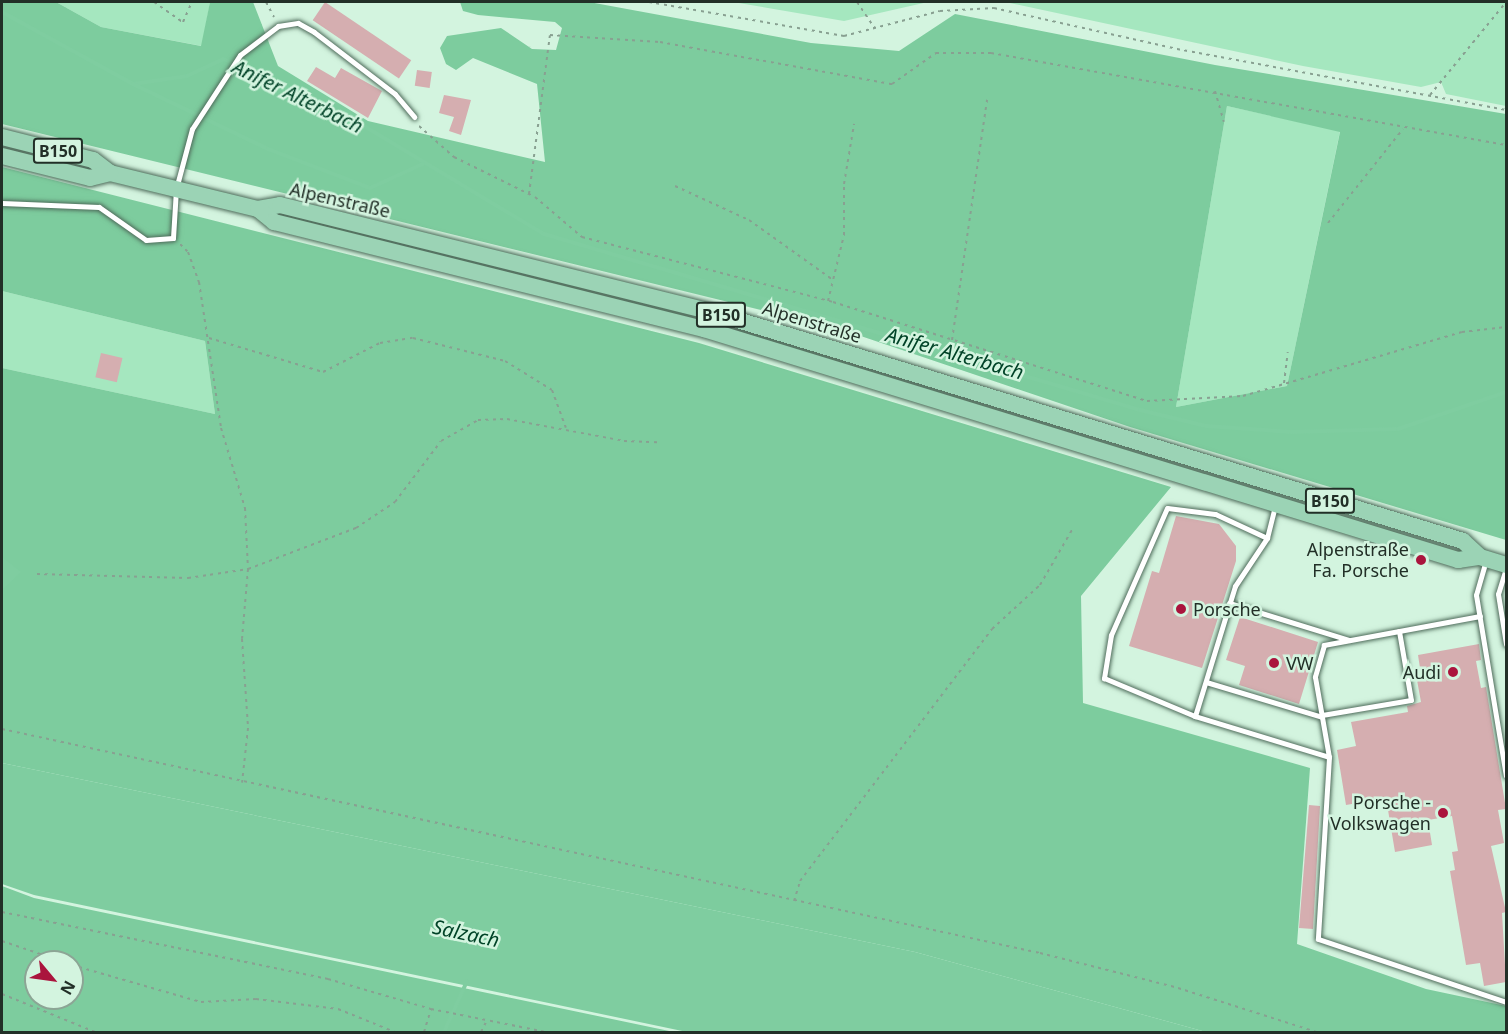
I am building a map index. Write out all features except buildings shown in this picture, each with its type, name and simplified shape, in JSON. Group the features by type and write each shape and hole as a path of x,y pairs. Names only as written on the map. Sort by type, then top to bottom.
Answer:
{"main road":[{"name":"Alpenstraße","path":"2,137 93,160 110,173 258,208 280,205 708,311 1463,542 1483,558 1506,567"},
{"name":"Alpenstraße","path":"2,156 90,178 110,173"},
{"name":"Alpenstraße","path":"258,208 274,222 704,329 1458,560 1483,558"}],"lane":[{"path":"2,203 99,207 146,240 173,238 176,189 192,129 240,56 278,26 298,23 314,32 395,94 414,117"},
{"path":"1195,716 1235,586 1267,538 1276,503"},
{"path":"1267,538 1215,514 1167,508 1111,635 1104,678 1195,716 1329,757"},
{"path":"1483,558 1476,595 1506,776"},
{"path":"1506,567 1503,605 1506,644"},
{"path":"1229,603 1350,641"},
{"path":"1480,616 1324,645 1315,676 1329,757 1318,939 1506,1002"},
{"path":"1206,682 1322,716 1411,700 1399,631"}],"path":[{"path":"154,2 183,22 192,2"},
{"path":"266,2 278,26"},
{"path":"649,2 844,36 940,11 994,8 1178,49 1506,110"},
{"path":"857,2 875,29"},
{"path":"1430,96 1506,2"},
{"path":"529,194 550,35 660,42 892,84 936,53 991,53 1215,91 1404,128 1506,145"},
{"path":"1215,91 1224,122"},
{"path":"952,340 987,100"},
{"path":"414,117 426,136 454,157 529,194 582,237 828,300 1147,401 1243,396 1462,332 1506,327"},
{"path":"828,300 844,235 844,184 854,124"},
{"path":"1328,223 1404,128"},
{"path":"675,186 749,220 833,280"},
{"path":"173,238 188,252 199,282 221,428 245,508 248,569 242,639 248,728 242,783"},
{"path":"209,338 323,372 380,343 413,338 494,358 552,390 567,430"},
{"path":"1284,383 1288,351"},
{"path":"36,574 188,578 248,569 356,528 395,502 441,441 478,420 507,419 657,442"},
{"path":"794,901 800,880 992,629 1040,585 1073,528"},
{"path":"2,729 242,783 1040,953 1178,988 1317,1032"},
{"path":"2,912 328,979 431,1009 546,1032"},
{"path":"2,941 29,950"},
{"path":"84,968 201,1002 256,999 338,1009 395,1032"},
{"path":"2,994 95,1032"},
{"path":"424,1032 431,1009"},
{"path":"481,1032 487,1020"}],"shaded area":[{"path":"2,2 56,2 101,27 201,46 210,2 253,2 278,66 368,121 545,162 537,84 473,58 456,70 446,64 440,48 447,36 501,28 532,49 556,50 562,28 555,22 478,15 463,11 460,2 589,2 811,43 899,51 955,14 1215,65 1506,114 1506,540 1130,427 843,330 2,124","holes":["1227,106 1340,132 1287,386 1176,407"]},
{"path":"56,2 210,2 202,46 101,27"},
{"path":"733,2 928,2 844,21"},
{"path":"1005,2 1506,2 1506,106 1446,94 1441,82 1421,87 1303,66"},
{"path":"1227,106 1340,131 1287,386 1176,407"},
{"path":"2,167 699,343 1171,487 1081,596 1083,703 1310,768 1297,944 1426,989 1506,1006 1506,1032 1206,1032 915,952 2,763 2,368 215,414 205,341 2,291"},
{"path":"2,291 205,341 215,414 2,368"},
{"path":"2,886 34,898 674,1032 2,1032"}],"water":[{"path":"2,557 21,572 2,590"},
{"name":"Salzach","path":"2,763 915,952 1206,1032 687,1032 34,895 2,884"}],"waterway":[{"name":"Anifer Alterbach","path":"2,12 133,84 187,76 223,59 249,69 364,126 544,234 1140,410 1206,426 1291,432 1398,429 1506,392"},
{"name":"Anifer Alterbach","path":"133,84 268,149 370,188 423,164"},
{"path":"444,1032 467,981"}],"place":[{"name":"Alpenstraße Fa. Porsche","path":"1421,560"},
{"name":"Porsche","path":"1181,609"},
{"name":"VW","path":"1274,663"},
{"name":"Audi","path":"1453,672"},
{"name":"Porsche - Volkswagen","path":"1443,813"}]}
